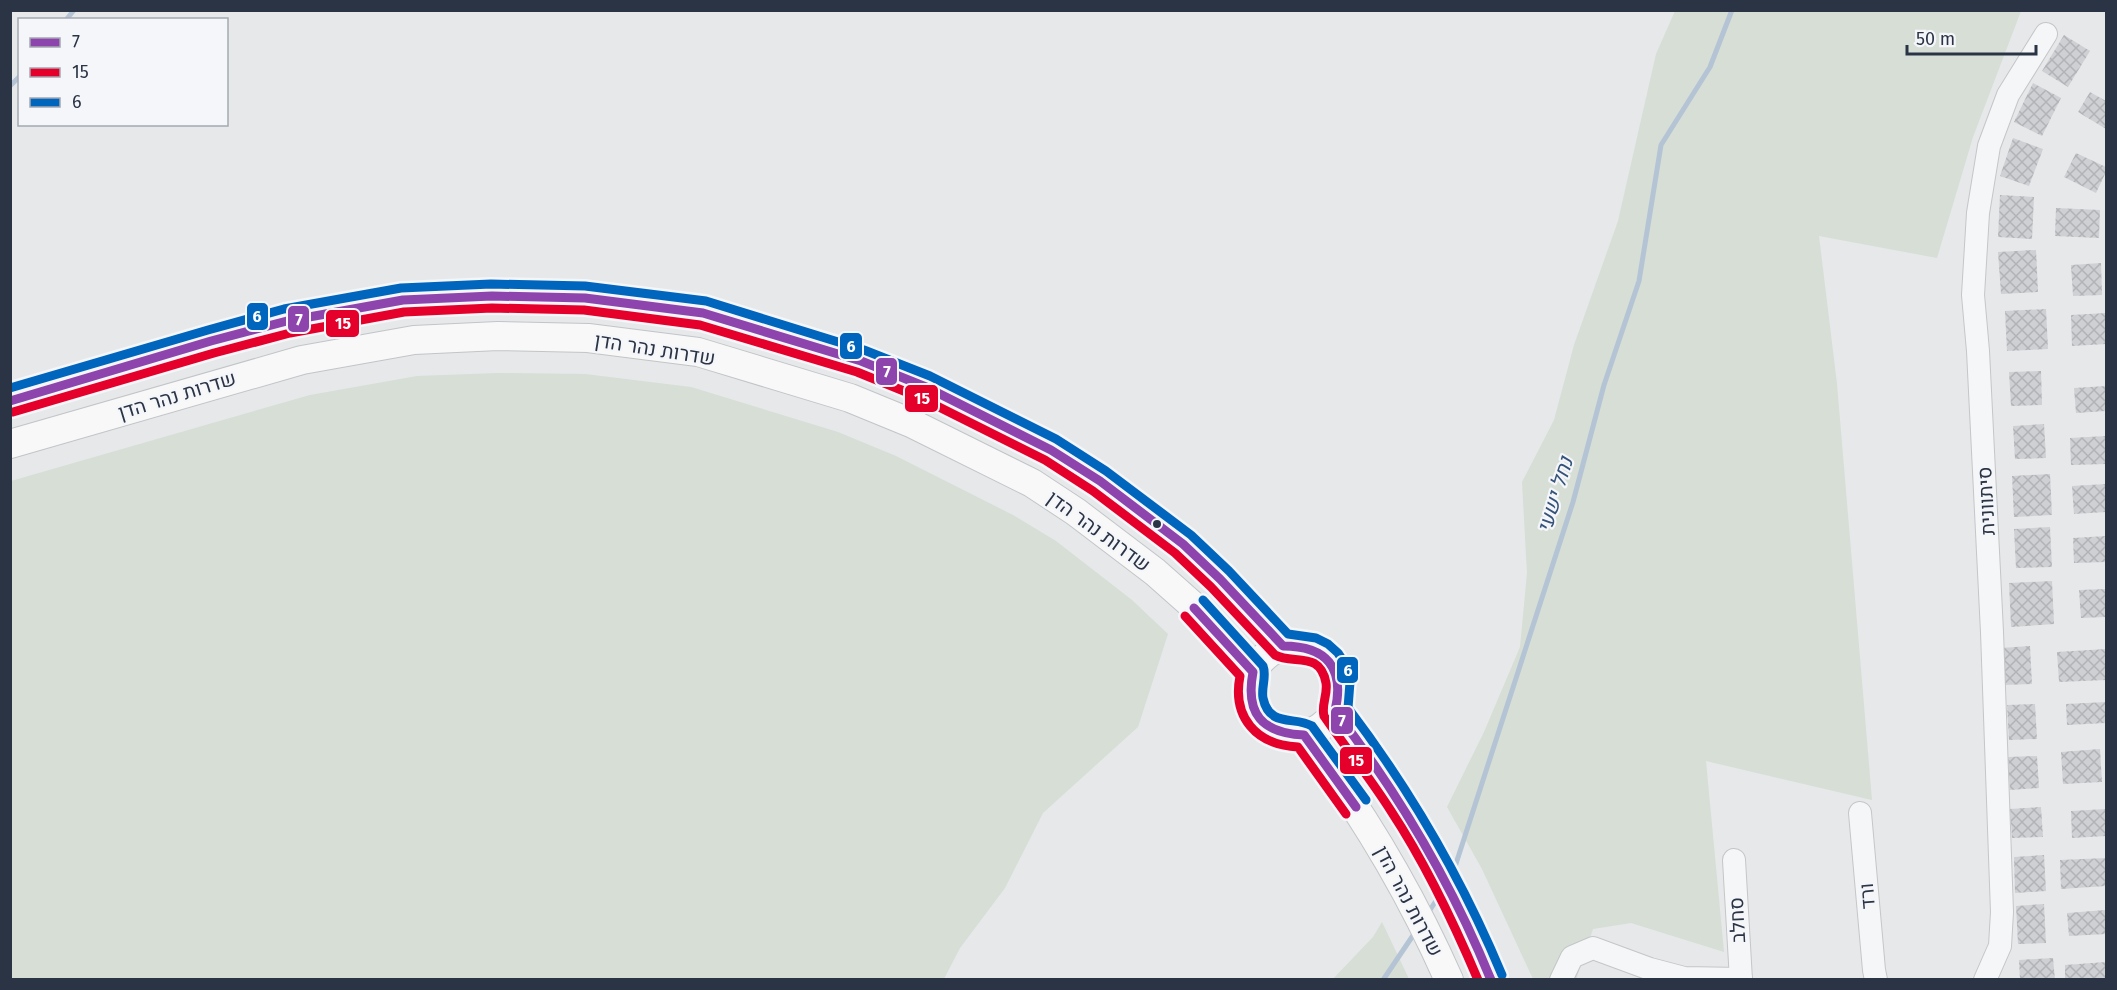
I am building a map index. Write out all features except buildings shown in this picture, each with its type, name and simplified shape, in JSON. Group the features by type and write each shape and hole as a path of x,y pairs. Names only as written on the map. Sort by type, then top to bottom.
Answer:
{"main road":[{"name":"שדרות נהר הדן","path":"10,401 211,341 287,321 403,300 492,296 585,298 703,313 861,361 926,387 1051,450 1100,481 1183,544 1220,579 1283,646"},
{"name":"שדרות נהר הדן","path":"10,444 302,360 414,340 498,336 588,338 699,352 850,398 911,423 1032,483 1076,512 1155,572 1190,603 1253,672"},
{"path":"1298,644 1312,648 1325,656 1335,668 1339,682 1340,697 1335,711 1317,730 1304,735 1277,732 1266,725 1258,717 1249,695 1253,672 1265,655 1283,646 1298,644"},
{"name":"שדרות נהר הדן","path":"1335,711 1384,778 1413,824 1448,886 1487,969"},
{"name":"שדרות נהר הדן","path":"1304,735 1358,810 1388,858 1414,904 1449,980"}],"street":[{"name":"סיתוונית","path":"1985,980 2000,946 2002,912 1991,610 1973,295 1978,213 1989,146 2008,95 2046,34"},
{"name":"ורד","path":"1860,813 1876,980"},
{"name":"סחלב","path":"1561,980 1572,957 1593,948 1650,969 1684,978 1741,979 1734,860"}],"shaded area":[{"path":"1675,11 2021,11 1973,137 1937,258 1819,236 1837,384 1872,800 1706,761 1724,952 1631,923 1593,929 1576,980 1533,979 1482,869 1447,807 1484,732 1520,647 1527,573 1522,482 1554,420 1574,345 1618,221 1656,54"},
{"path":"498,373 585,374 691,387 838,432 896,456 1013,515 1056,541 1132,600 1168,634 1138,727 1043,813 1005,888 960,948 944,979 11,979 11,481 310,395 417,376"},
{"path":"1382,922 1409,979 1333,979 1373,937"}],"waterway":[{"path":"68,18 74,10"},
{"name":"נחל ישעי","path":"1452,876 1573,502 1604,385 1639,281 1661,145 1710,67 1732,10"},
{"path":"10,86 18,78"},
{"name":"נחל ישעי","path":"1428,913 1441,893"},
{"name":"נחל ישעי","path":"1383,980 1416,931"}],"transit line":[{"name":"6","path":"10,388 284,309 401,288 491,284 585,286 706,301 864,350 930,376 1056,439 1106,471 1191,535 1229,571 1288,634 1316,638 1328,644 1338,653 1347,667 1350,682 1348,708 1393,771 1434,837 1470,904 1502,975"},
{"name":"7","path":"10,401 211,341 287,321 403,300 492,296 585,298 703,313 861,361 926,387 1051,450 1100,481 1183,544 1220,579 1283,646 1311,650 1329,662 1335,672 1337,683 1335,711 1381,774 1422,840 1459,908 1491,980"},
{"name":"15","path":"13,412 290,333 404,312 492,308 584,310 700,325 857,372 921,398 1045,460 1093,491 1175,553 1211,587 1275,655 1282,658 1305,660 1318,666 1326,683 1324,716 1383,799 1416,851 1449,915 1478,980"},
{"name":"6","path":"1203,600 1263,666 1263,698 1271,714 1283,720 1312,726 1366,800"},
{"name":"7","path":"1194,608 1253,672 1252,699 1260,718 1277,730 1304,735 1356,807"},
{"name":"15","path":"1185,616 1240,676 1238,691 1240,704 1250,726 1270,741 1298,747 1346,814"}]}
